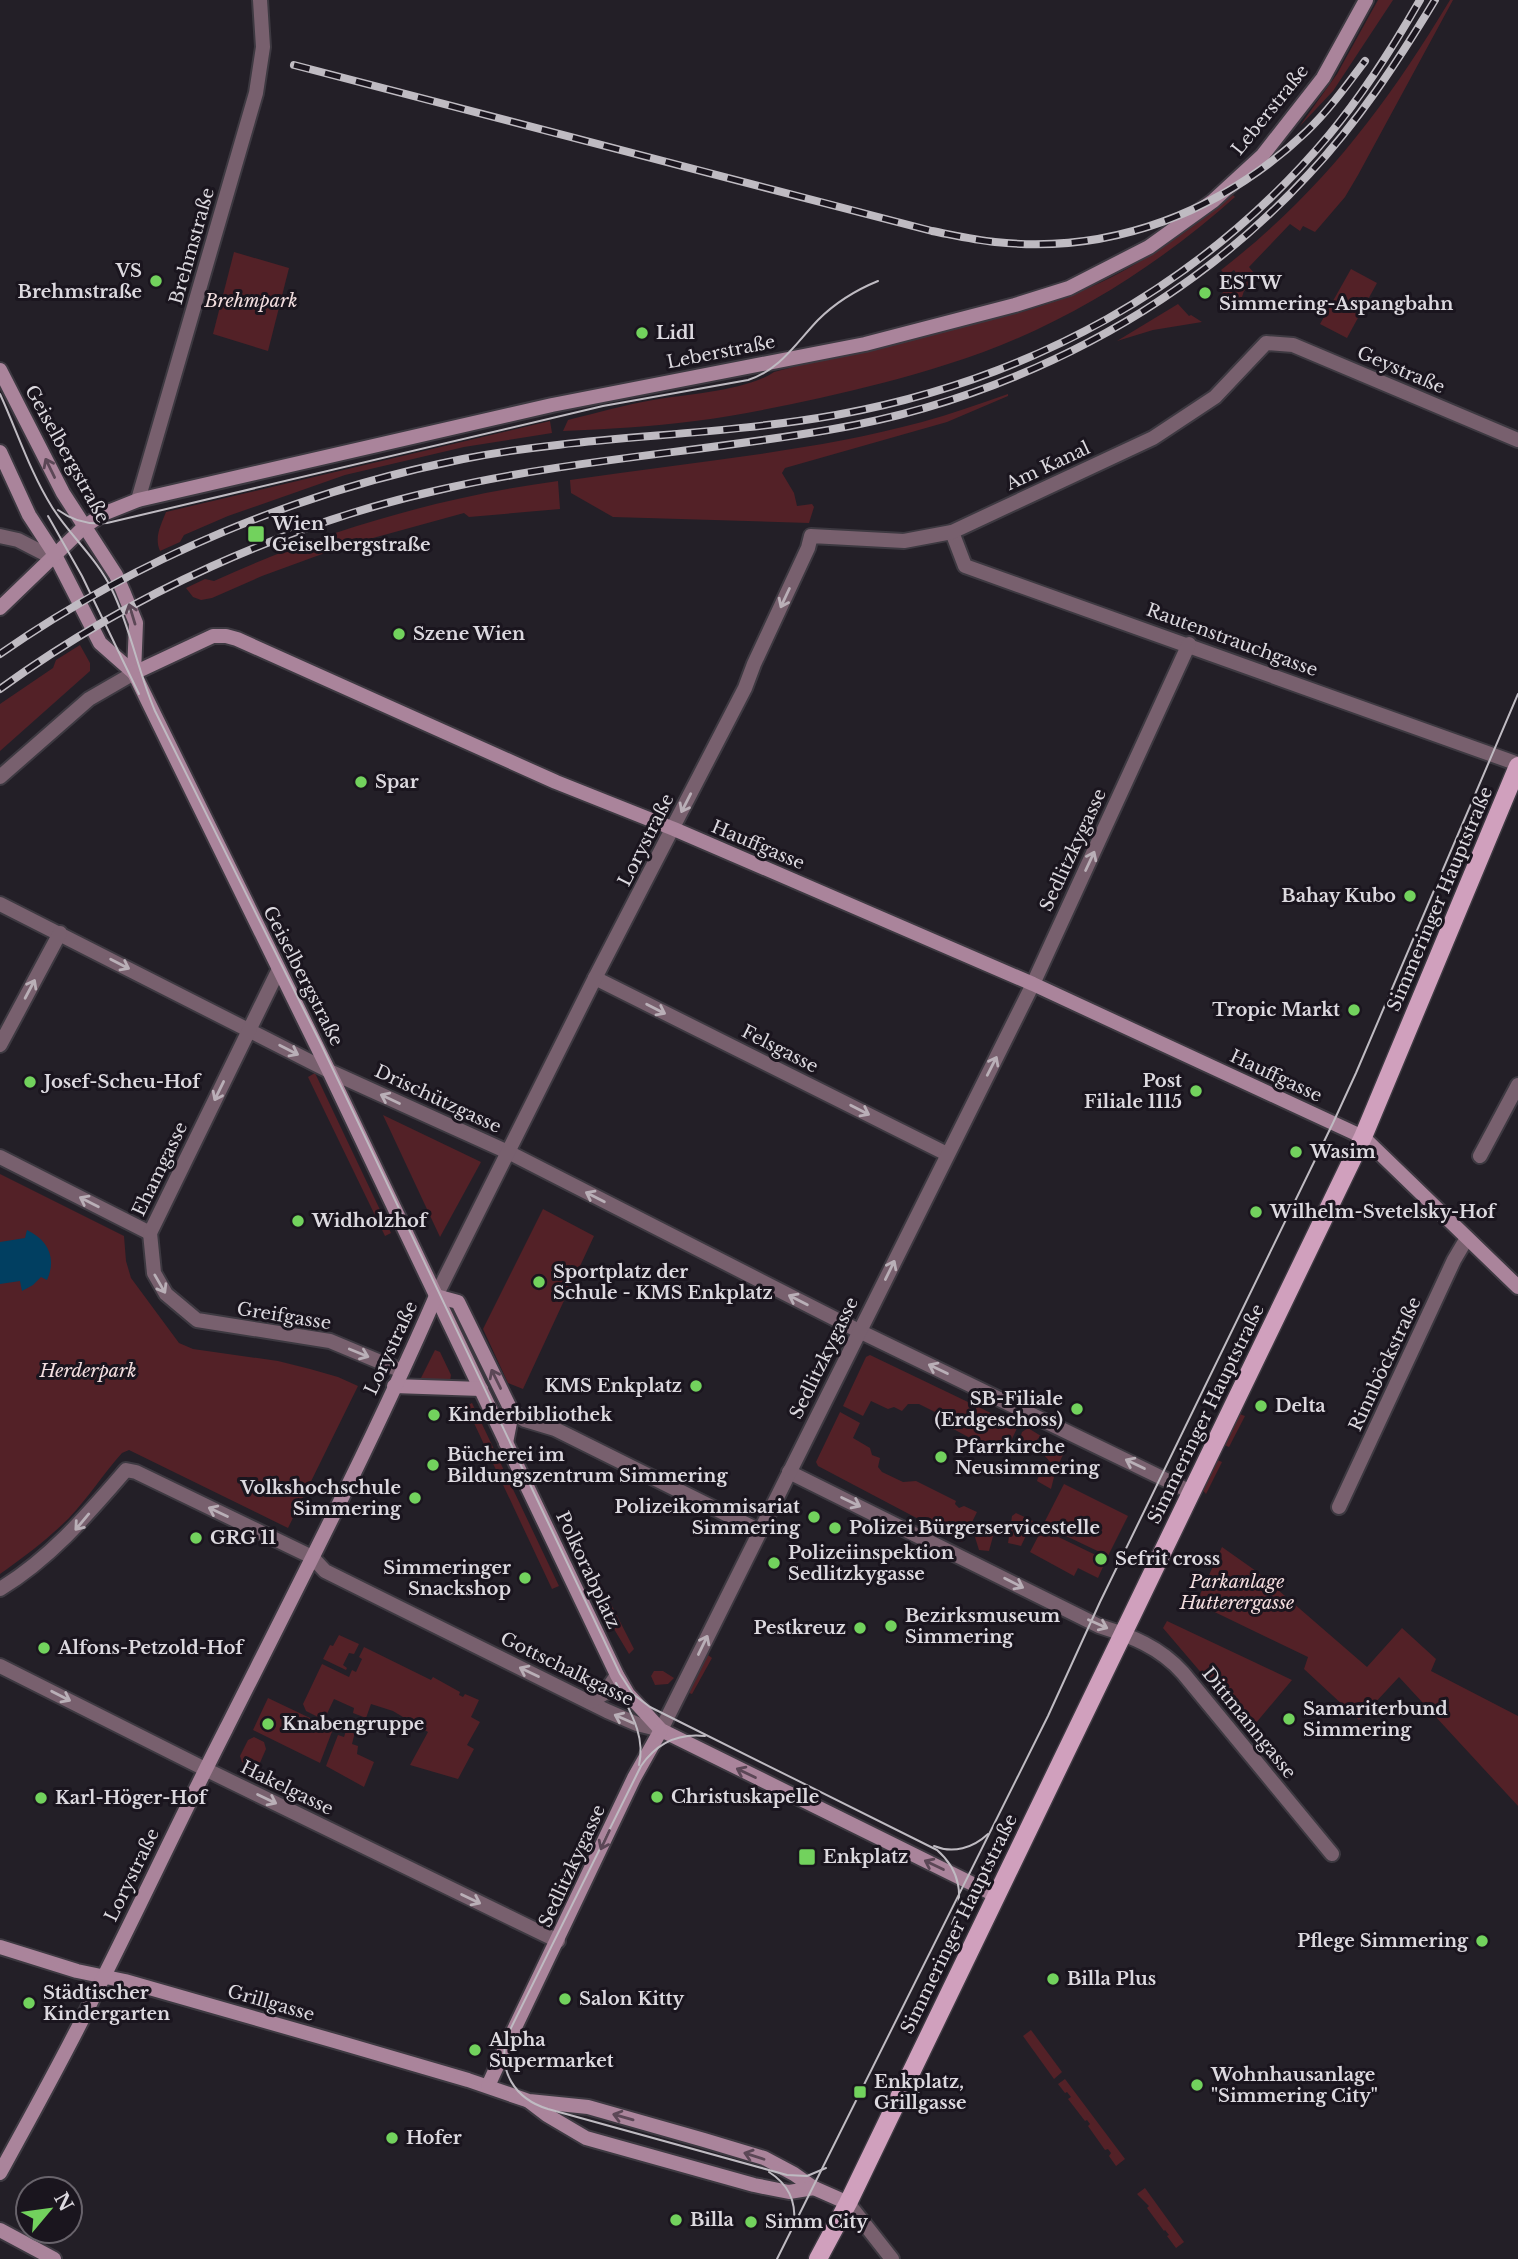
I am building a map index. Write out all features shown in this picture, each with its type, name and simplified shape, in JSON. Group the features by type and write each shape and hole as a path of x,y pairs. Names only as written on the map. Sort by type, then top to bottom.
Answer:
{"main road":[{"name":"Simmeringer Hauptstraße","path":"818,2259 848,2203 1363,1137 1518,765"}],"street":[{"name":"Brehmstraße","path":"138,500 256,93 264,47 260,0"},
{"name":"Leberstraße","path":"0,608 84,527 103,514 138,500 552,405 865,344 1069,288 1149,247 1213,201 1262,156 1323,78 1366,0"},
{"name":"Geystraße","path":"1266,343 1293,345 1518,440"},
{"name":"Am Kanal","path":"811,536 904,541 952,532 1153,438 1215,397 1266,343"},
{"name":"Geiselbergstraße","path":"0,370 63,493 116,575 131,608 136,623 134,673"},
{"name":"Geiselbergstraße","path":"0,452 29,515 100,643 134,673 329,1071 506,1443"},
{"name":"Rautenstrauchgasse","path":"952,532 965,566 1518,765"},
{"path":"0,536 18,540 54,557"},
{"name":"Lorystraße","path":"0,2173 105,1976 205,1769 365,1452 436,1296 595,978 745,688 811,536"},
{"name":"Hauffgasse","path":"134,673 202,640 213,636 226,636 556,782 674,829 1033,984 1363,1137 1518,1287"},
{"name":"Sedlitzkygasse","path":"488,2086 634,1778 1033,984 1189,645"},
{"path":"0,778 89,698 134,673"},
{"name":"Drischützgasse","path":"0,904 329,1071 508,1152 859,1331"},
{"path":"0,1045 60,933"},
{"name":"Ehamgasse","path":"150,1233 278,971"},
{"name":"Felsgasse","path":"595,978 947,1154"},
{"path":"1480,1156 1518,1085"},
{"path":"0,1157 150,1233"},
{"name":"Greifgasse","path":"150,1233 154,1273 166,1294 197,1320 330,1341 402,1371"},
{"name":"Rinnböckstraße","path":"1339,1507 1454,1260 1467,1238"},
{"path":"436,1296 458,1302 512,1412 525,1420 555,1429 760,1531"},
{"path":"859,1331 1191,1492"},
{"path":"394,1386 481,1390"},
{"path":"506,1443 512,1412"},
{"name":"Polkorabplatz","path":"506,1443 617,1675 628,1694 660,1730"},
{"name":"Gottschalkgasse","path":"0,1589 17,1579 74,1531 126,1470 136,1472 312,1557 325,1571 590,1702 636,1724 660,1730 995,1895"},
{"path":"789,1472 1099,1626 1122,1633"},
{"name":"Dittmanngasse","path":"1122,1633 1151,1647 1174,1663 1332,1854"},
{"name":"Hakelgasse","path":"0,1666 558,1941"},
{"path":"590,1702 605,1693 617,1675"},
{"name":"Grillgasse","path":"0,1947 488,2086 529,2101 589,2107 764,2158 814,2188 848,2203"},
{"name":"Grillgasse","path":"529,2101 586,2138 754,2185 789,2192 814,2188"},
{"path":"848,2203 892,2259"},
{"path":"0,2230 54,2259"}],"green space":[{"path":"1378,0 1393,0 1333,91 1299,127 1337,74"},
{"path":"1450,0 1453,0 1345,197 1315,232 1303,226 1300,231 1290,224 1249,267 1258,278 1244,291 1241,300 1253,305 1251,309 1238,304 1233,296 1228,301 1221,294 1233,284 1230,278 1236,273 1234,270 1226,276 1221,270 1290,210 1349,146 1401,77"},
{"path":"1233,195 1235,197 1203,224 1136,274 1064,316 988,350 884,382 758,411 662,425 563,431 568,420 642,402 732,388 774,372 996,319 1057,301 1136,264 1195,225"},
{"name":"Brehmpark","path":"234,252 289,268 268,351 213,334"},
{"path":"1351,269 1377,283 1347,338 1320,324"},
{"path":"1178,304 1189,316 1202,322 1153,330 1117,341"},
{"path":"1008,394 947,422 785,468 782,473 794,493 797,506 812,504 814,507 809,523 613,517 571,493 570,480 835,442 922,422"},
{"path":"550,421 552,433 464,447 345,475 228,516 184,535 180,542 160,551 158,546 160,526 166,512"},
{"path":"558,481 560,509 469,517 464,513 344,546 262,576 212,598 201,600 193,597 186,588 205,579 214,581 297,547 383,518 470,496"},
{"path":"80,645 90,663 90,671 0,751 0,704 53,668 56,660"},
{"path":"315,1073 391,1233 385,1236 308,1077"},
{"path":"383,1115 481,1162 440,1237"},
{"name":"Herderpark","path":"0,1174 124,1236 126,1261 131,1278 179,1343 193,1349 278,1361 338,1377 358,1386 288,1528 129,1450 122,1453 61,1526 0,1574"},
{"name":"Sportplatz der Schule - KMS Enkplatz","path":"543,1209 594,1236 523,1389 508,1383 483,1329"},
{"path":"435,1350 440,1352 451,1375 450,1381 422,1382 420,1380"},
{"path":"870,1355 1018,1426 1005,1454 993,1449 992,1441 983,1445 946,1425 943,1416 919,1404 908,1404 902,1411 894,1407 888,1409 871,1401 863,1416 843,1406 866,1357"},
{"path":"472,1403 559,1586 552,1589 466,1406"},
{"path":"840,1412 860,1423 853,1438 870,1448 872,1455 880,1458 878,1467 882,1472 903,1482 916,1481 956,1501 955,1504 959,1508 964,1506 977,1512 962,1542 818,1466 816,1462"},
{"path":"1237,1413 1245,1416 1229,1447 1222,1444"},
{"path":"1028,1428 1041,1436 1026,1450 1018,1445 1022,1432"},
{"path":"1060,1442 1067,1447 1058,1465 1052,1464 1044,1455"},
{"path":"1215,1459 1222,1462 1206,1494 1201,1488"},
{"path":"1040,1472 1055,1473 1051,1489 1037,1481"},
{"path":"1064,1484 1128,1516 1108,1556 1043,1525"},
{"path":"1016,1513 1033,1521 1021,1546 1008,1543 1012,1516"},
{"path":"564,1519 568,1520 634,1649 629,1654 605,1614 602,1607 606,1605"},
{"path":"978,1527 995,1529 989,1551 979,1550 974,1534"},
{"path":"1042,1529 1106,1560 1098,1578 1078,1568 1074,1576 1030,1552"},
{"name":"Parkanlage Hutterergasse","path":"1222,1547 1256,1571 1367,1667 1402,1628 1436,1659 1431,1671 1518,1716 1518,1806 1399,1677 1359,1720 1304,1669 1308,1657 1196,1603"},
{"path":"1167,1621 1292,1680 1250,1730 1163,1628"},
{"path":"339,1635 359,1644 354,1654 349,1653 343,1665 346,1670 323,1659"},
{"path":"364,1647 431,1680 433,1677 460,1692 459,1695 463,1697 465,1694 479,1700 471,1717 480,1722 467,1745 474,1749 458,1779 410,1765 428,1732 393,1711 371,1704 366,1718 353,1713 354,1708 334,1699 324,1720 306,1711 303,1704 322,1664 349,1677 352,1670 356,1672"},
{"path":"708,1655 712,1658 692,1694 689,1693"},
{"path":"654,1671 663,1671 674,1678 668,1684 655,1685 651,1676"},
{"path":"268,1698 333,1729 320,1763 253,1730"},
{"path":"350,1718 365,1723 362,1730 356,1728 352,1744 358,1746 357,1754 374,1762 364,1787 326,1766 338,1735 344,1737"},
{"path":"254,1737 264,1742 266,1749 259,1765 252,1767 242,1762 240,1756 248,1740"},
{"path":"1031,2030 1062,2072 1054,2079 1023,2036"},
{"path":"1065,2079 1125,2159 1116,2166 1109,2156 1111,2153 1108,2149 1105,2150 1088,2126 1090,2124 1068,2099 1071,2097 1058,2084"},
{"path":"1145,2188 1184,2242 1176,2248 1147,2208 1149,2206 1137,2194"}],"water":[{"path":"27,1230 45,1244 49,1250 51,1264 47,1280 41,1277 22,1291 20,1281 0,1284 0,1242 25,1238"}],"tram line":[{"path":"58,510 81,521 107,523 603,406 748,380 778,363 831,308 878,281"},
{"path":"0,394 44,494 59,518 99,568 112,590 155,711 320,1042 620,1674 633,1694 650,1707 937,1850 951,1866 958,1884 958,1904 952,1924"},
{"path":"48,516 82,576 139,694"},
{"path":"777,2259 1048,1716 1100,1602 1333,1123 1518,694"},
{"path":"616,1683 638,1733 641,1754 639,1765"},
{"path":"705,1736 676,1738 660,1746 641,1766 507,2036 507,2072 518,2091 548,2109 787,2175 807,2176 826,2168"},
{"path":"934,1846 962,1848 976,1843 988,1834"},
{"path":"769,2172 786,2188 794,2207 794,2222"}],"railway":[{"path":"0,654 53,619 163,559 221,533 340,490 401,473 509,451 743,428 836,415 907,399 977,378 1043,351 1107,319 1168,281 1226,238 1279,189 1329,135 1354,103 1420,0"},
{"path":"0,689 50,655 156,593 211,566 326,522 384,504 490,479 586,463 780,438 896,416 1027,372 1090,342 1149,307 1206,267 1260,223 1309,174 1361,112 1435,0"},
{"path":"294,65 932,231 987,241 1039,244 1123,234 1202,205 1239,184 1307,131 1365,61"}],"place":[{"name":"VS Brehmstraße","path":"156,281"},
{"name":"ESTW Simmering-Aspangbahn","path":"1205,293"},
{"name":"Lidl","path":"642,333"},
{"name":"Wien Geiselbergstraße","path":"256,534"},
{"name":"Szene Wien","path":"399,634"},
{"name":"Spar","path":"361,782"},
{"name":"Bahay Kubo","path":"1410,896"},
{"name":"Tropic Markt","path":"1354,1010"},
{"name":"Josef-Scheu-Hof","path":"30,1082"},
{"name":"Post Filiale 1115","path":"1196,1091"},
{"name":"Wasim","path":"1296,1152"},
{"name":"Wilhelm-Svetelsky-Hof","path":"1256,1212"},
{"name":"Widholzhof","path":"298,1221"},
{"name":"Sportplatz der Schule - KMS Enkplatz","path":"539,1282"},
{"name":"KMS Enkplatz","path":"696,1386"},
{"name":"Delta","path":"1261,1406"},
{"name":"SB-Filiale (Erdgeschoss)","path":"1077,1409"},
{"name":"Kinderbibliothek","path":"434,1415"},
{"name":"Pfarrkirche Neusimmering","path":"941,1457"},
{"name":"Bücherei im Bildungszentrum Simmering","path":"433,1465"},
{"name":"Volkshochschule Simmering","path":"415,1498"},
{"name":"Polizeikommisariat Simmering","path":"814,1517"},
{"name":"Polizei Bürgerservicestelle","path":"835,1528"},
{"name":"GRG 11","path":"196,1538"},
{"name":"Sefrit cross","path":"1101,1559"},
{"name":"Polizeiinspektion Sedlitzkygasse","path":"774,1563"},
{"name":"Simmeringer Snackshop","path":"525,1578"},
{"name":"Bezirksmuseum Simmering","path":"891,1626"},
{"name":"Pestkreuz","path":"860,1628"},
{"name":"Alfons-Petzold-Hof","path":"44,1648"},
{"name":"Samariterbund Simmering","path":"1289,1719"},
{"name":"Knabengruppe","path":"268,1724"},
{"name":"Christuskapelle","path":"657,1797"},
{"name":"Karl-Höger-Hof","path":"41,1798"},
{"name":"Enkplatz","path":"807,1857"},
{"name":"Pflege Simmering","path":"1482,1941"},
{"name":"Billa Plus","path":"1053,1979"},
{"name":"Salon Kitty","path":"565,1999"},
{"name":"Städtischer Kindergarten","path":"29,2003"},
{"name":"Alpha Supermarket","path":"475,2050"},
{"name":"Wohnhausanlage \"Simmering City\"","path":"1197,2085"},
{"name":"Enkplatz, Grillgasse","path":"860,2092"},
{"name":"Hofer","path":"392,2138"},
{"name":"Billa","path":"676,2220"},
{"name":"Simm City","path":"751,2222"}]}
